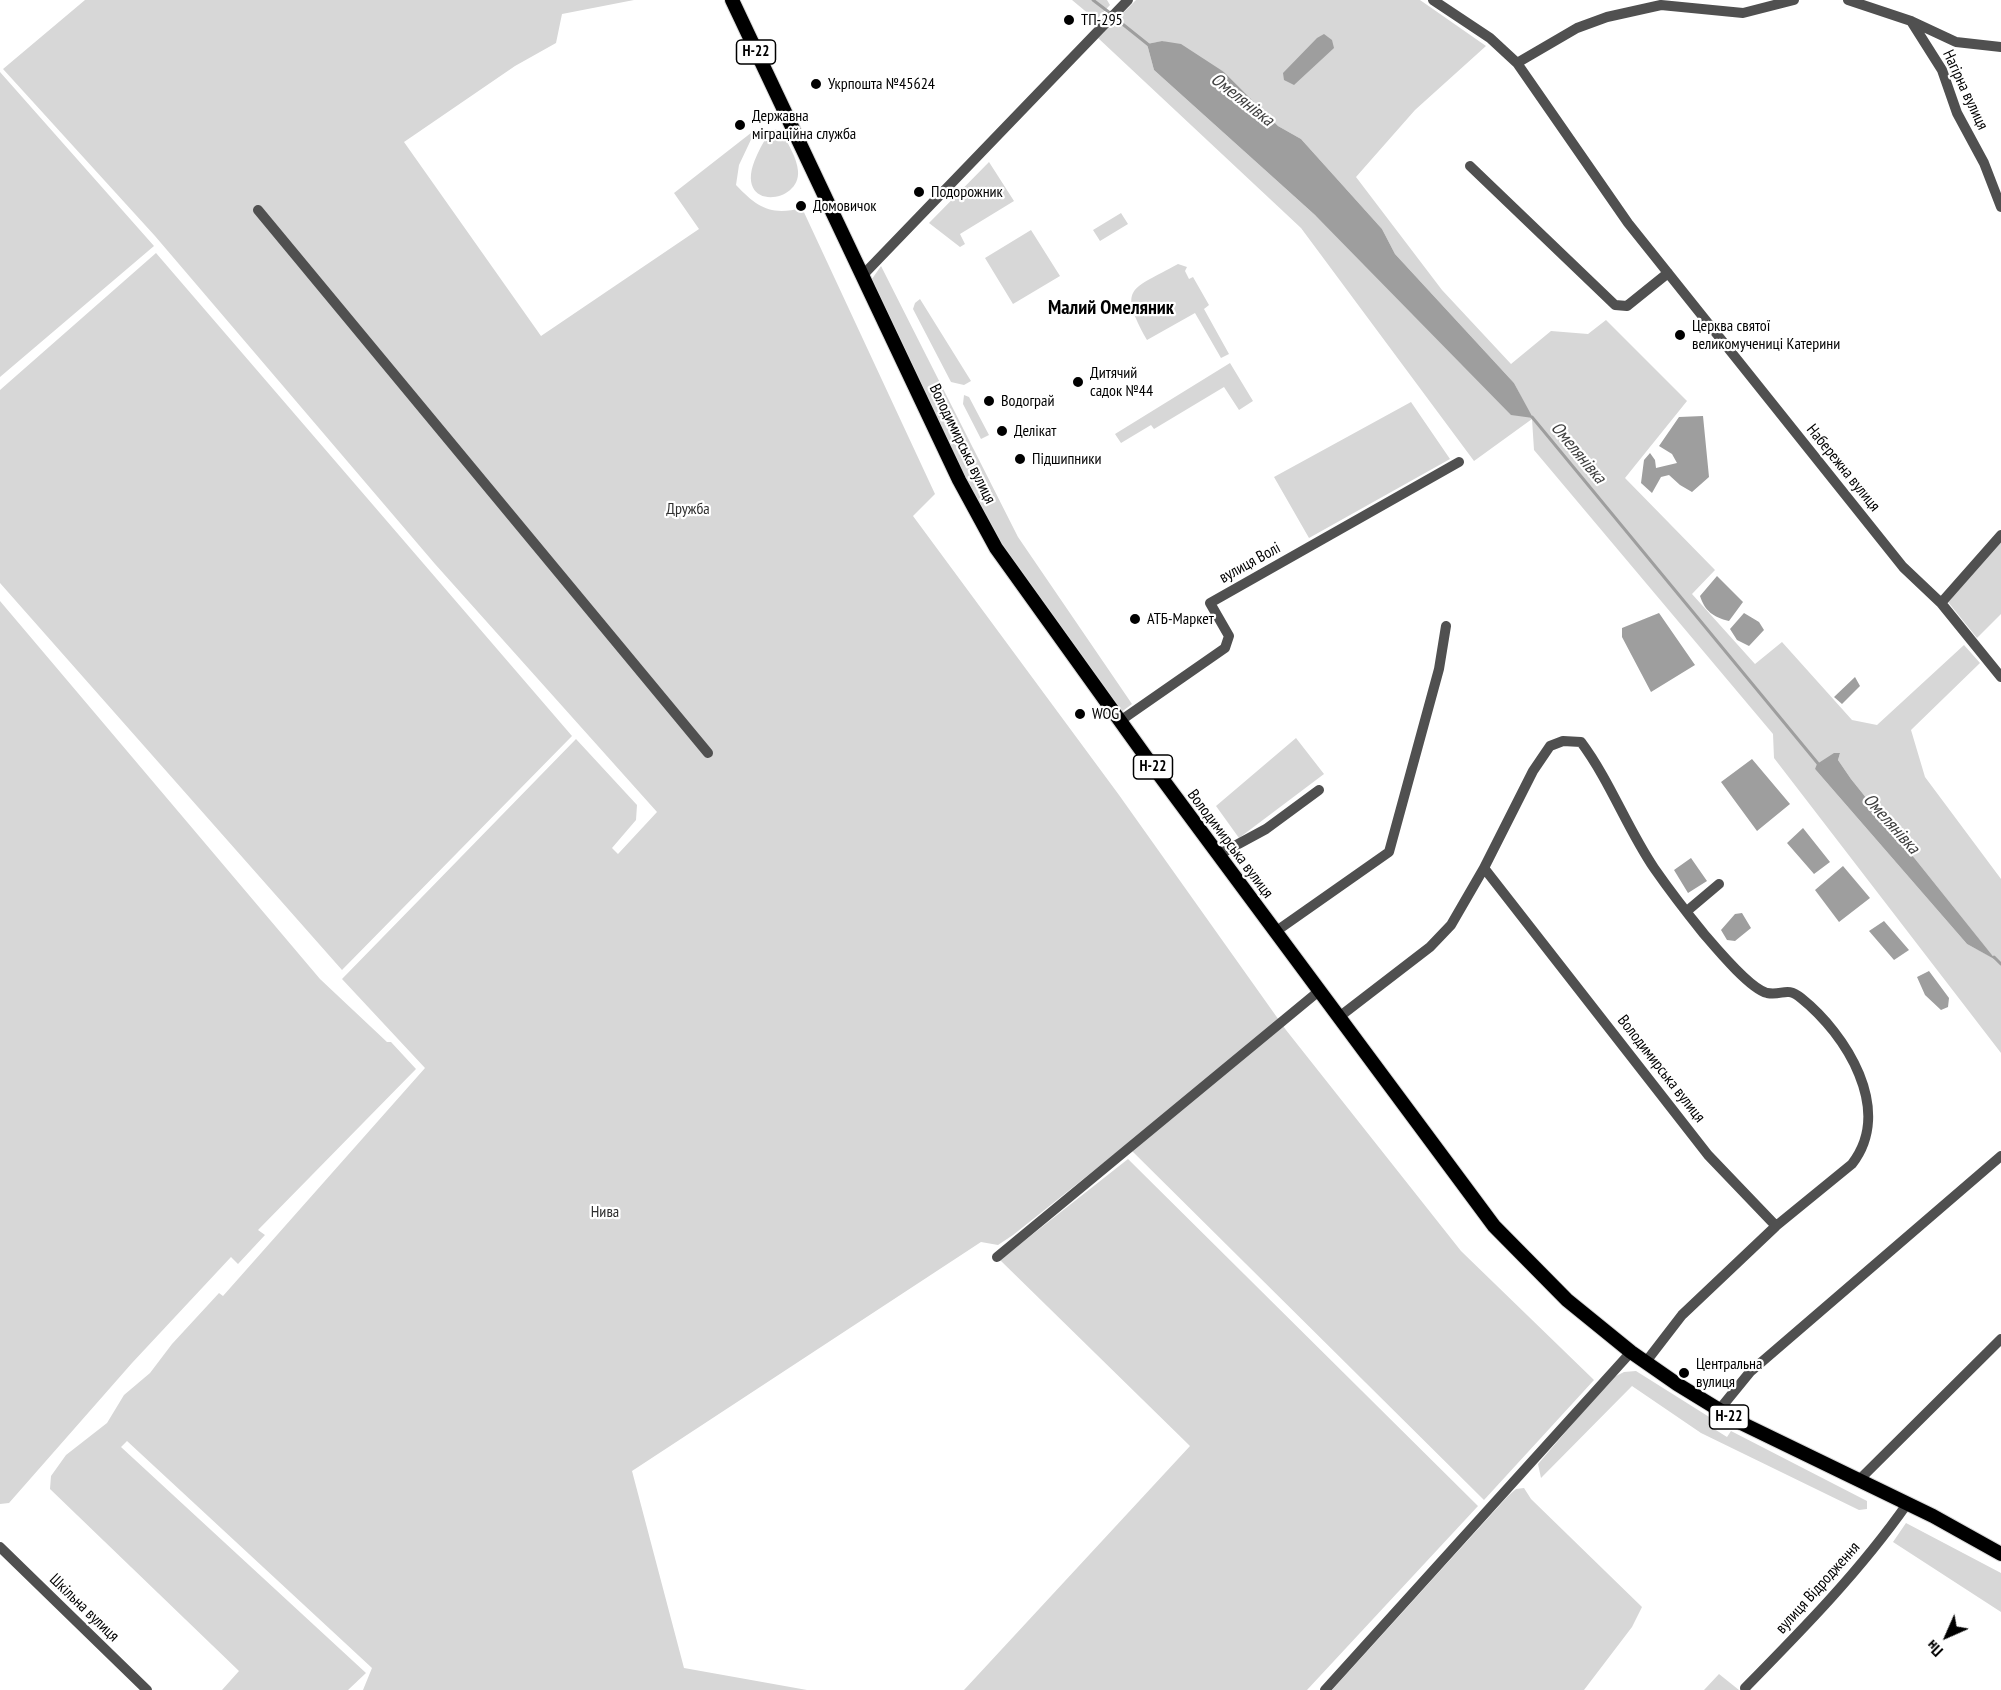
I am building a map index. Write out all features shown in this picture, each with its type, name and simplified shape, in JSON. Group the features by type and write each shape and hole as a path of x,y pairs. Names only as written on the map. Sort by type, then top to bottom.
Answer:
{"main road":[{"name":"Володимирська вулиця","path":"732,0 959,480 996,548 1218,855 1494,1226 1567,1300 1630,1352"},
{"name":"Н-22","path":"1630,1352 1719,1410 2001,1554"}],"street":[{"path":"862,276 1128,0"},
{"name":"Набережна вулиця","path":"1433,0 1490,38 1517,63 1628,223 1904,567 1941,603 2001,677"},
{"path":"1748,12 1760,0"},
{"path":"1517,63 1577,28 1607,17 1661,5 1748,12 1794,0"},
{"name":"Нагірна вулиця","path":"1848,0 1911,21 1956,42 2001,47"},
{"name":"Нагірна вулиця","path":"1911,21 1942,70 1957,113 1984,162 2001,207"},
{"path":"1470,166 1615,305 1627,306 1668,273"},
{"path":"258,210 708,753"},
{"name":"вулиця Волі","path":"1120,721 1225,648 1229,636 1210,603 1459,462"},
{"path":"1941,603 2001,535"},
{"path":"1275,932 1389,852 1439,669 1446,626"},
{"path":"1339,1017 1430,947 1451,925 1485,868 1533,771 1550,746 1563,741 1581,741 1654,868 1706,936 1754,985 1767,993 1788,990 1801,998 1836,1032 1868,1096 1865,1141 1860,1154 1852,1164 1776,1226 1682,1315 1645,1363"},
{"path":"1218,855 1266,829 1319,790"},
{"name":"Володимирська вулиця","path":"1485,868 1708,1155 1776,1226"},
{"path":"1687,911 1719,884"},
{"path":"997,1257 1319,991"},
{"path":"1719,1410 1750,1372 2001,1156"},
{"path":"1859,1480 2001,1339"},
{"path":"1325,1690 1630,1352"},
{"name":"вулиця Відродження","path":"1745,1688 1819,1613 1878,1545 1907,1504"},
{"name":"Шкільна вулиця","path":"0,1547 147,1690"}],"green space":[{"name":"Дружба","path":"85,0 634,0 562,14 556,43 515,66 404,142 541,336 699,229 674,193 756,129 739,165 736,185 765,208 781,211 802,208 935,494 913,516 1119,795 1286,1030 1461,1251 1594,1380 1484,1500 1126,1145 998,1245 981,1242 632,1471 684,1668 807,1690 363,1690 372,1668 127,1441 121,1447 366,1673 348,1690 222,1690 239,1671 50,1489 51,1476 66,1455 107,1423 124,1395 150,1373 172,1344 219,1293 223,1296 425,1068 342,979 576,739 637,805 636,820 612,848 618,854 657,812 435,564 155,236 3,69"},
{"path":"1072,0 1107,0 1110,5 1096,20"},
{"path":"1136,0 1420,0 1486,46 1415,110 1356,177 1442,290 1511,364 1551,331 1588,334 1606,320 1687,401 1625,478 1715,570 1692,594 1755,664 1782,642 1852,720 1877,725 1964,645 1980,663 1911,730 1925,777 2001,879 2001,1053 1774,758 1773,734 1534,450 1532,419 1474,461 1301,228 1098,38","holes":["1163,41 1224,72 1278,126 1301,139 1382,229 1395,254 1514,383 1532,418 1315,215 1154,70 1147,44","1840,753 1838,760 1851,779 1995,959 1967,944 1815,769"]},
{"path":"0,72 154,246 0,377"},
{"path":"776,129 782,132 796,161 798,171 796,182 789,191 779,196 768,197 759,194 752,186 751,173 763,144"},
{"path":"989,162 1014,201 960,234 965,244 960,247 929,223"},
{"path":"1121,213 1128,224 1100,241 1093,230"},
{"path":"1031,230 1060,276 1013,304 985,258"},
{"path":"156,253 572,736 342,970 0,583 0,390"},
{"path":"1178,264 1187,267 1185,271 1189,279 1193,277 1209,305 1204,309 1229,354 1221,358 1195,313 1147,340 1138,322 1131,299 1140,285"},
{"path":"881,266 1018,537 1132,704 1120,713 1001,544 956,460 872,279"},
{"path":"920,299 971,381 964,385 951,382 913,309 915,303"},
{"path":"1230,363 1253,401 1239,410 1224,387 1154,429 1151,425 1121,443 1115,434"},
{"path":"964,395 969,397 989,435 981,439 963,404"},
{"path":"1411,402 1450,459 1309,538 1274,477"},
{"path":"2001,541 2001,614 1977,638 1948,602"},
{"path":"0,601 320,979 387,1042 391,1042 416,1069 258,1230 265,1235 238,1264 231,1257 132,1363 9,1503 0,1504"},
{"path":"1296,738 1324,774 1239,838 1216,806"},
{"path":"1128,1159 1478,1506 1307,1690 964,1690 1190,1446 1000,1260"},
{"path":"1636,1371 1714,1420 1711,1427 1727,1437 1731,1431 1867,1501 1867,1509 1859,1510 1701,1433 1632,1386 1541,1478 1538,1464 1612,1378 1624,1372"},
{"path":"1524,1488 1531,1499 1642,1607 1632,1627 1584,1690 1332,1690 1508,1496 1516,1489"},
{"path":"1906,1523 2001,1573 2001,1612 1893,1542"},
{"path":"1719,1674 1739,1690 1704,1690"}],"water":[{"path":"1324,34 1332,40 1334,48 1294,85 1284,80 1283,73 1317,38"},
{"path":"1162,41 1181,44 1224,72 1278,126 1301,139 1382,229 1395,254 1514,383 1533,418 1511,415 1315,215 1154,70 1147,44"},
{"path":"1703,416 1709,477 1692,492 1669,475 1661,477 1652,493 1641,483 1644,460 1650,453 1655,460 1656,468 1677,463 1672,454 1659,446 1679,417"},
{"path":"1717,576 1743,602 1729,621 1710,613 1700,596"},
{"path":"1659,613 1695,665 1651,692 1622,637 1622,628"},
{"path":"1744,613 1759,622 1764,630 1749,646 1737,640 1730,629"},
{"path":"1855,677 1860,686 1842,704 1834,697"},
{"path":"1834,753 1840,753 1838,760 1851,779 1996,960 1967,944 1815,769 1817,764"},
{"path":"1752,759 1790,804 1757,831 1721,782"},
{"path":"1803,828 1830,862 1814,874 1787,843"},
{"path":"1691,858 1707,881 1688,893 1674,870"},
{"path":"1843,866 1870,898 1839,922 1815,890"},
{"path":"1742,913 1751,928 1735,941 1727,940 1721,930 1735,914"},
{"path":"1884,921 1909,950 1894,960 1869,931"},
{"path":"1929,971 1949,998 1948,1007 1941,1010 1925,995 1917,977"}],"waterway":[{"name":"Омелянівка","path":"1093,0 1110,13"},
{"name":"Омелянівка","path":"1115,18 1150,46"},
{"name":"Омелянівка","path":"1532,417 1820,766"},
{"name":"Омелянівка","path":"1994,957 2001,964"}],"place":[{"name":"ТП-295","path":"1069,20"},
{"name":"Укрпошта №45624","path":"816,84"},
{"name":"Державна міграційна служба","path":"740,125"},
{"name":"Подорожник","path":"919,192"},
{"name":"Домовичок","path":"801,206"},
{"name":"Церква святої великомучениці Катерини","path":"1680,335"},
{"name":"Дитячий садок №44","path":"1078,382"},
{"name":"Водограй","path":"989,401"},
{"name":"Делікат","path":"1002,431"},
{"name":"Підшипники","path":"1020,459"},
{"name":"АТБ-Маркет","path":"1135,619"},
{"name":"WOG","path":"1080,714"},
{"name":"Центральна вулиця","path":"1684,1373"}],"district":[{"name":"Малий Омеляник","path":"1111,308"}],"park label":[{"name":"Нива","path":"605,1212"}]}
